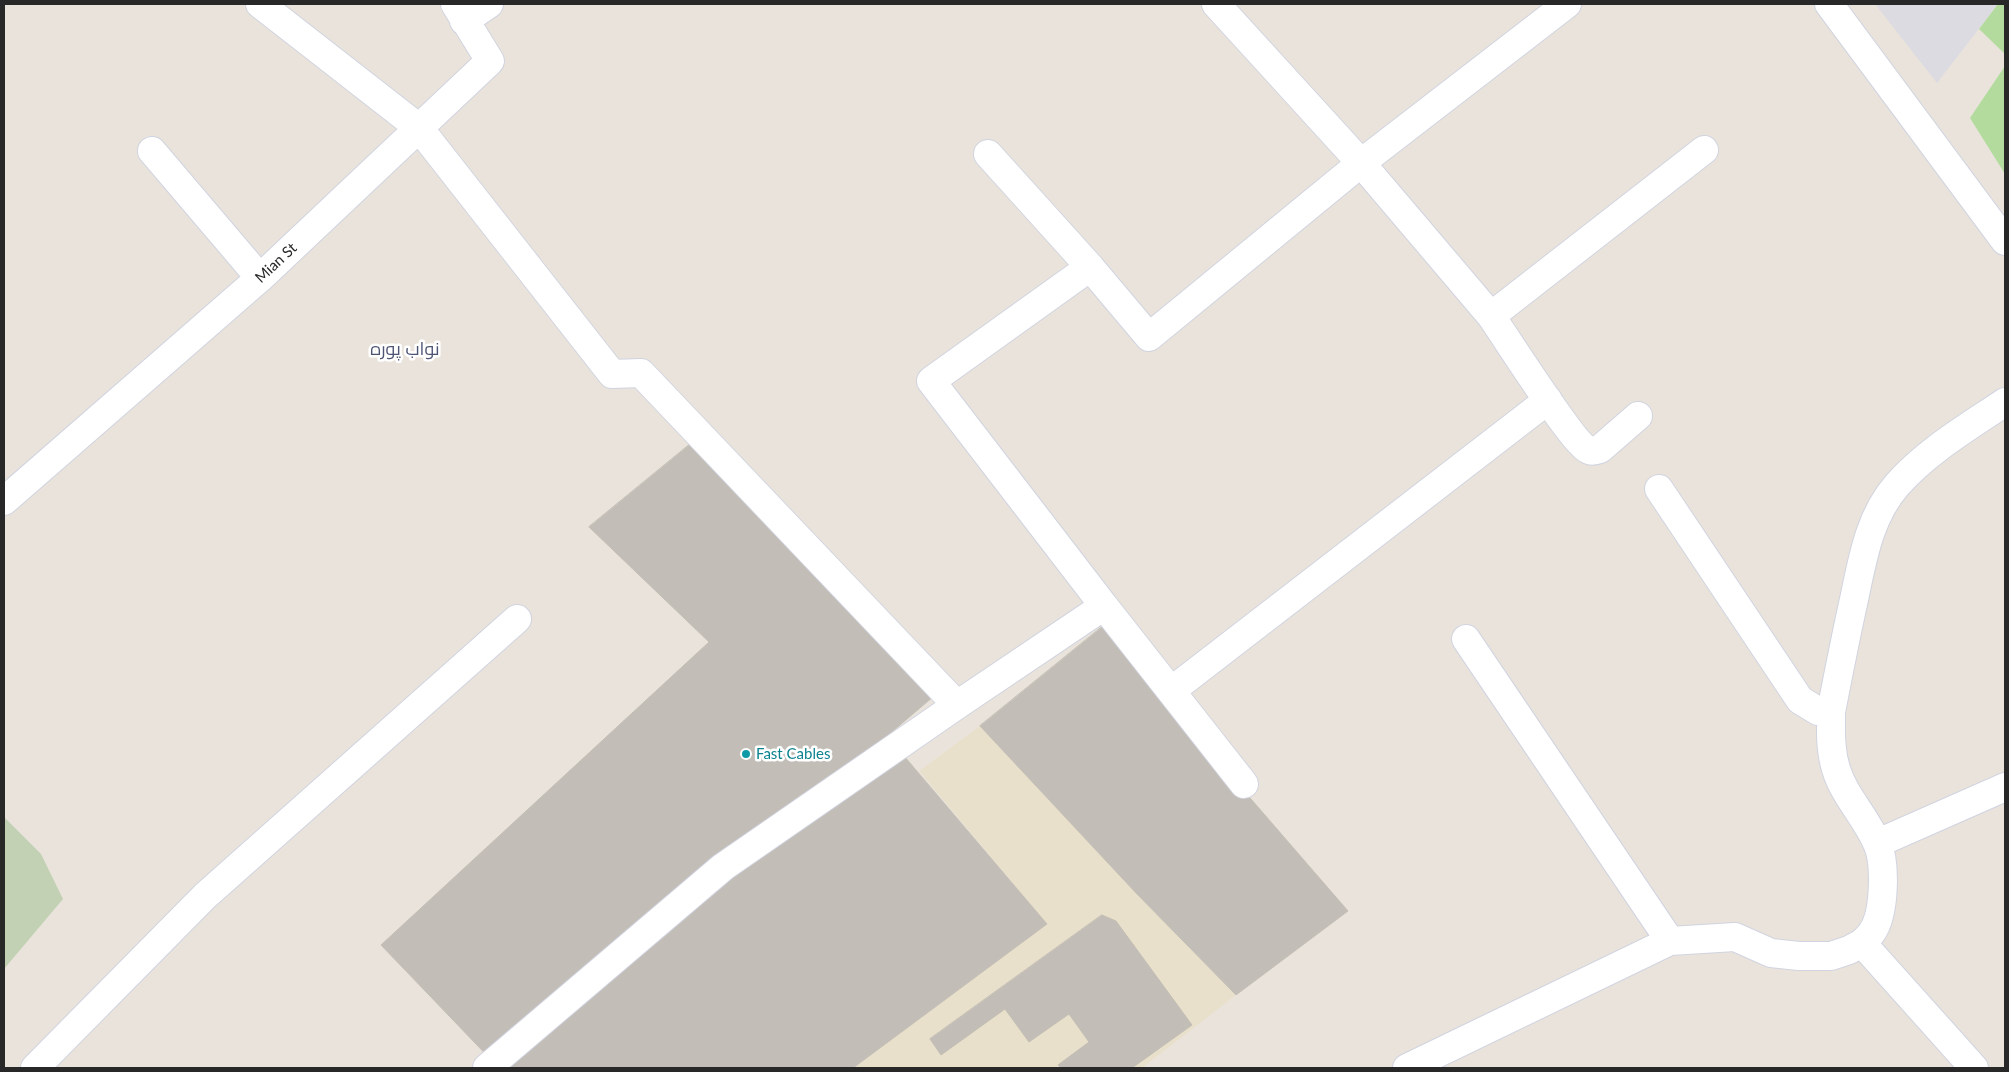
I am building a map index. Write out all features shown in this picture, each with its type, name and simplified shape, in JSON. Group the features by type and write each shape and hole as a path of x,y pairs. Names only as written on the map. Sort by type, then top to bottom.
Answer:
{"street":[{"path":"260,4 419,128 612,374 641,373 957,705"},
{"path":"459,12 488,4"},
{"path":"1216,4 1361,164 1491,316 1580,444 1588,450 1595,451 1600,449 1638,416"},
{"path":"988,154 1090,267 1149,337 1361,164 1567,4"},
{"path":"1829,4 2005,241"},
{"name":"Mian St","path":"4,500 260,278 490,61 459,12"},
{"path":"1491,316 1704,150"},
{"path":"152,151 260,278"},
{"path":"1090,267 931,381 1244,784"},
{"path":"1171,690 1548,400"},
{"path":"1406,1068 1670,941 1735,936 1771,953 1799,956 1831,956 1862,943 1873,932 1880,908 1884,882 1878,844 1852,804 1836,770 1831,745 1831,712 1860,566 1878,514 1896,486 1944,443 2005,402"},
{"path":"1659,489 1800,700 1818,711 1831,712"},
{"path":"488,1068 724,867 957,705 1104,606"},
{"path":"35,1068 205,896 517,618"},
{"path":"1466,639 1670,941"},
{"path":"1878,844 2005,787"},
{"path":"1862,943 1974,1068"}],"shaded area":[{"path":"1875,4 1998,4 1937,83"},
{"path":"980,726 1136,893 1236,995 1142,1068 853,1068 1047,924 919,771"}],"green space":[{"path":"1998,4 2005,4 2005,54 1979,29"},
{"path":"2005,66 2005,174 1970,118"},
{"path":"4,817 41,854 63,899 4,969"}],"building":[{"name":"Fast Cables","path":"694,441 934,696 887,736 1047,924 853,1068 499,1068 381,945 709,642 589,527"},
{"path":"1102,627 1348,911 1236,995 1136,893 980,726"},
{"path":"1102,915 1116,921 1192,1025 1132,1068 1061,1068 1058,1065 1089,1042 1069,1014 1029,1042 1005,1009 941,1055 930,1039"}],"place":[{"name":"Fast Cables","path":"746,754"}],"district":[{"name":"نواب پورہ","path":"405,349"}]}
